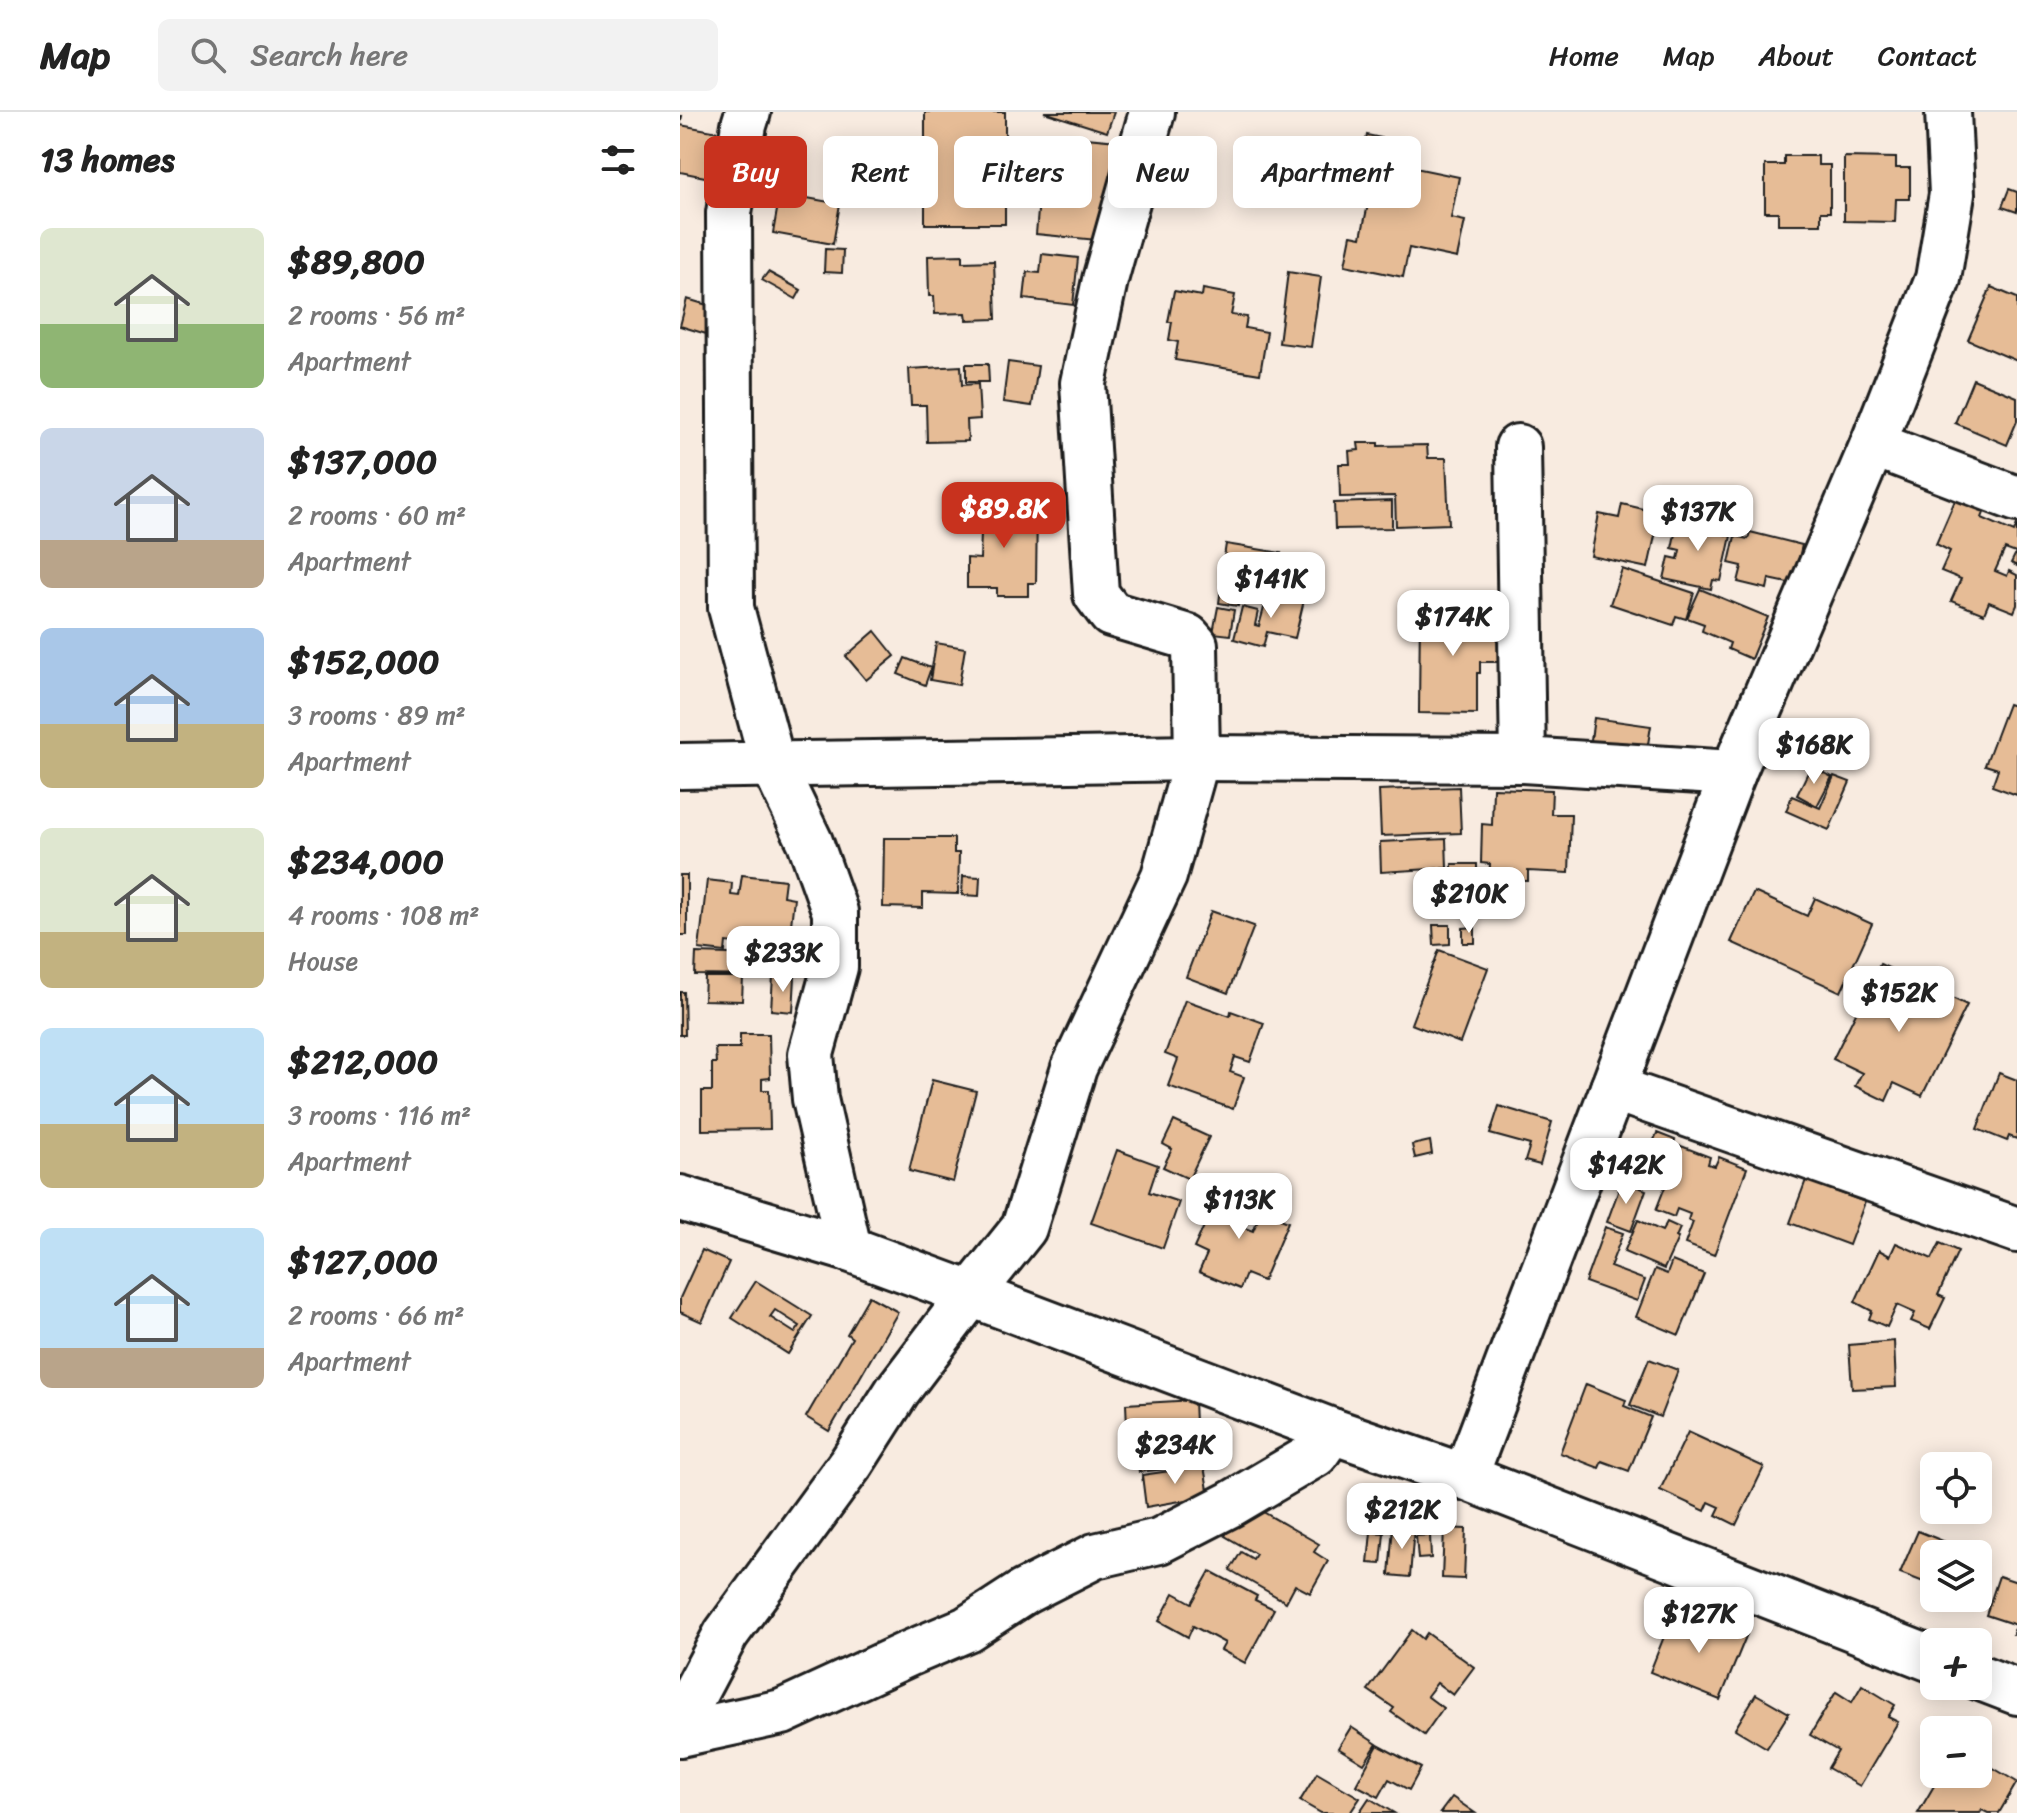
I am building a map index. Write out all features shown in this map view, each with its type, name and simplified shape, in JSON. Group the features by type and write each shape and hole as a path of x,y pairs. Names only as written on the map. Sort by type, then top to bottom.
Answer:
{"street":[{"path":"748,112 729,213 731,608 773,765 810,842 835,912 835,967 811,1054 815,1099 849,1249"},
{"path":"680,1721 726,1634 852,1462 898,1390 1024,1228 1074,1068 1164,876 1197,758 1195,645 1188,637 1111,614 1096,594 1083,383 1105,280 1152,112"},
{"path":"1465,1477 1733,773 1873,444 1938,279 1952,194 1948,112"},
{"path":"1873,444 2017,499"},
{"path":"1518,447 1523,760"},
{"path":"680,766 1197,758 1523,760 1733,773"},
{"path":"1613,1088 2017,1230"},
{"path":"680,1198 849,1249 1332,1431 1465,1477 1920,1655"},
{"path":"680,1734 782,1712 967,1629 1024,1592 1095,1556 1159,1541 1231,1504 1316,1454 1332,1431"},
{"path":"1992,1682 2017,1692"}],"building":[{"path":"925,112 1005,112 1005,136 954,136 954,208 1005,208 1005,224 925,224 925,208 938,208 938,136 925,136"},
{"path":"1044,112 1114,112 1107,132"},
{"path":"680,125 724,133 723,136 704,136 704,177 680,172"},
{"path":"1092,139 1108,140 1110,208 1107,241 1036,234 1038,208 1092,208"},
{"path":"1784,156 1818,156 1818,165 1830,165 1830,212 1821,212 1821,224 1778,224 1778,212 1765,212 1765,165 1784,165"},
{"path":"1844,157 1896,158 1896,168 1910,168 1910,199 1896,199 1895,222 1844,221"},
{"path":"1421,169 1459,177 1451,218 1465,221 1457,258 1409,248 1403,277 1345,265 1351,235 1361,237 1367,208 1421,208"},
{"path":"2009,189 2017,192 2017,212 2002,207"},
{"path":"807,198 823,201 823,208 839,208 833,244 773,233 777,208 807,208"},
{"path":"825,249 843,250 842,273 824,272"},
{"path":"1042,254 1078,258 1073,305 1024,299 1027,272 1040,273"},
{"path":"963,255 963,262 994,261 996,319 967,320 966,313 935,314 934,296 929,296 928,256"},
{"path":"768,272 801,290 796,299 762,280"},
{"path":"1288,272 1321,277 1311,347 1279,343"},
{"path":"1991,287 2017,298 2017,361 1968,340"},
{"path":"1203,289 1235,295 1231,315 1247,317 1245,328 1267,332 1260,374 1175,360 1178,342 1169,340 1172,322 1168,322 1174,291 1202,296"},
{"path":"687,299 724,310 716,337 680,326"},
{"path":"1008,362 1038,366 1032,406 1003,402"},
{"path":"966,364 988,364 989,382 966,382"},
{"path":"961,366 962,385 978,384 980,419 967,420 968,441 927,442 926,405 911,405 909,369"},
{"path":"1973,379 2017,397 2017,421 2007,445 1955,423"},
{"path":"1358,443 1378,443 1378,446 1427,445 1428,458 1446,458 1449,524 1396,526 1395,496 1340,497 1339,464 1350,464 1349,451 1359,450"},
{"path":"1956,498 1985,510 1982,518 2014,532 2017,524 2017,566 2011,563 2016,553 2005,549 1995,571 2007,576 2009,571 2017,575 2017,605 2014,612 1989,602 1984,614 1951,601 1961,579 1941,571 1950,551 1936,544"},
{"path":"1392,501 1392,528 1335,529 1334,503"},
{"path":"1622,504 1660,513 1648,568 1591,556 1599,514 1619,518"},
{"path":"967,508 1037,508 1036,583 1028,583 1028,596 997,596 997,588 967,588 967,558 980,559 981,533 966,533"},
{"path":"1679,515 1717,524 1716,532 1731,536 1721,581 1713,580 1711,589 1664,579 1669,557 1678,559 1680,550 1672,548"},
{"path":"1750,532 1802,545 1793,584 1769,579 1767,589 1738,582 1742,566 1729,563 1735,536 1748,539"},
{"path":"1226,544 1281,553 1274,591 1220,583"},
{"path":"1622,569 1694,593 1686,619 1676,616 1673,625 1610,604"},
{"path":"1221,588 1240,591 1238,606 1219,603"},
{"path":"1700,589 1768,617 1751,659 1728,649 1730,643 1702,631 1704,624 1687,618"},
{"path":"1291,592 1305,596 1295,638 1267,632 1263,647 1234,639 1242,607 1258,611 1255,625 1259,626 1267,597 1288,602"},
{"path":"1218,607 1234,610 1230,635 1213,633"},
{"path":"1420,608 1481,609 1481,615 1492,615 1492,635 1500,636 1499,662 1480,662 1477,714 1419,713"},
{"path":"875,631 895,656 866,680 846,656"},
{"path":"936,643 965,648 959,685 930,680"},
{"path":"905,658 931,668 925,685 898,674"},
{"path":"2008,704 2017,707 2017,795 1992,786 1998,769 1985,765"},
{"path":"1594,718 1651,726 1645,762 1589,754"},
{"path":"1811,766 1832,777 1817,806 1797,795"},
{"path":"1834,776 1850,782 1829,830 1786,811 1792,796 1820,808"},
{"path":"1459,787 1461,833 1381,836 1379,790"},
{"path":"1493,788 1552,790 1551,814 1571,814 1569,873 1528,871 1528,881 1489,880 1490,864 1481,863 1482,824 1492,825"},
{"path":"884,838 954,838 954,853 959,853 958,894 923,893 923,908 883,907"},
{"path":"1446,839 1447,868 1381,872 1380,842"},
{"path":"1452,864 1477,864 1477,874 1486,874 1485,904 1478,904 1478,915 1452,915"},
{"path":"680,875 687,875 687,935 680,935"},
{"path":"742,875 785,880 783,896 794,898 792,950 726,942 725,952 699,949 707,880 732,883 731,895 739,896"},
{"path":"963,876 980,877 979,896 962,895"},
{"path":"1754,892 1807,916 1815,898 1872,924 1841,992 1731,942"},
{"path":"1211,911 1254,926 1228,993 1186,977"},
{"path":"1433,925 1450,925 1450,944 1434,945"},
{"path":"1475,927 1475,943 1463,943 1463,928"},
{"path":"1439,950 1488,968 1460,1043 1411,1024"},
{"path":"764,952 789,953 788,975 763,973"},
{"path":"696,953 762,955 761,976 695,975"},
{"path":"1880,964 1967,1005 1922,1096 1894,1083 1886,1101 1855,1086 1862,1073 1833,1059"},
{"path":"773,976 795,977 793,1012 771,1010"},
{"path":"705,977 743,977 742,1001 704,1000"},
{"path":"680,992 684,992 685,1035 680,1035"},
{"path":"1185,1000 1230,1016 1231,1011 1264,1023 1250,1062 1235,1057 1230,1072 1244,1077 1233,1109 1168,1086 1178,1059 1165,1054"},
{"path":"740,1034 769,1034 770,1078 762,1079 762,1090 769,1090 770,1129 702,1130 702,1091 712,1091 715,1048 740,1048"},
{"path":"1999,1073 2017,1080 2017,1139 2009,1136 2007,1141 1977,1129"},
{"path":"932,1080 976,1091 953,1182 909,1171"},
{"path":"1499,1106 1552,1122 1540,1165 1525,1161 1530,1145 1490,1134"},
{"path":"1174,1121 1209,1137 1189,1179 1163,1167 1172,1149 1163,1144"},
{"path":"1657,1133 1675,1140 1670,1154 1651,1147"},
{"path":"1430,1141 1432,1154 1415,1158 1412,1145"},
{"path":"1681,1146 1710,1157 1708,1164 1715,1166 1719,1157 1747,1168 1714,1255 1685,1244 1693,1222 1688,1220 1690,1214 1677,1209 1674,1217 1656,1210"},
{"path":"1117,1150 1158,1165 1149,1192 1179,1202 1163,1248 1091,1223"},
{"path":"1806,1180 1865,1202 1849,1245 1790,1223"},
{"path":"1622,1181 1646,1190 1631,1231 1607,1222"},
{"path":"1220,1191 1251,1205 1242,1227 1253,1231 1268,1196 1277,1200 1271,1215 1288,1222 1263,1281 1246,1274 1240,1289 1199,1272 1207,1254 1194,1248"},
{"path":"1638,1220 1662,1231 1667,1222 1680,1228 1664,1269 1624,1252"},
{"path":"1605,1227 1623,1233 1610,1267 1645,1280 1637,1301 1585,1282"},
{"path":"1896,1243 1932,1259 1940,1243 1958,1251 1938,1295 1945,1298 1930,1329 1911,1321 1915,1313 1897,1305 1887,1327 1869,1319 1872,1311 1855,1302 1879,1250 1890,1256"},
{"path":"702,1250 729,1262 702,1322 680,1312 680,1298"},
{"path":"1672,1261 1704,1274 1679,1335 1636,1317 1655,1269 1667,1274"},
{"path":"756,1281 812,1316 788,1354 732,1318","holes":["775,1310 800,1326 795,1333 770,1317"]},
{"path":"869,1296 898,1312 829,1431 806,1417 852,1338 847,1334"},
{"path":"1894,1341 1896,1387 1852,1389 1849,1345"},
{"path":"1649,1359 1678,1370 1660,1417 1630,1405"},
{"path":"1586,1384 1626,1400 1624,1406 1651,1417 1629,1471 1602,1461 1599,1468 1560,1453"},
{"path":"1194,1400 1196,1446 1128,1449 1126,1404"},
{"path":"1688,1432 1764,1467 1736,1525 1716,1515 1720,1507 1709,1502 1705,1511 1660,1490"},
{"path":"1190,1449 1191,1466 1139,1472 1137,1456"},
{"path":"1204,1466 1209,1496 1146,1507 1142,1475"},
{"path":"1408,1495 1447,1497 1445,1526 1406,1524"},
{"path":"1244,1501 1319,1544 1314,1552 1328,1561 1310,1593 1295,1585 1286,1602 1230,1570 1241,1552 1253,1559 1256,1554 1225,1536"},
{"path":"1393,1526 1414,1527 1410,1577 1389,1575"},
{"path":"1444,1528 1466,1529 1464,1579 1442,1578"},
{"path":"1918,1531 1940,1540 1920,1540 1920,1581 1900,1573"},
{"path":"1371,1532 1384,1533 1381,1564 1368,1563"},
{"path":"1430,1535 1431,1558 1418,1559 1416,1536"},
{"path":"1210,1571 1257,1596 1255,1600 1274,1609 1245,1663 1221,1650 1225,1643 1193,1626 1188,1637 1159,1621 1174,1593 1192,1603"},
{"path":"1999,1576 2017,1582 2017,1635 2013,1634 2016,1625 1986,1615 1992,1612 1992,1597"},
{"path":"1673,1614 1718,1632 1723,1619 1749,1629 1720,1700 1650,1672"},
{"path":"1412,1630 1423,1639 1427,1633 1474,1667 1453,1695 1437,1683 1427,1696 1443,1708 1424,1735 1391,1712 1394,1708 1368,1690"},
{"path":"1862,1685 1895,1705 1888,1717 1898,1722 1860,1786 1828,1768 1838,1751 1810,1735 1836,1692 1852,1702"},
{"path":"1756,1694 1789,1713 1767,1748 1735,1729"},
{"path":"1351,1727 1377,1744 1364,1764 1338,1748"},
{"path":"1378,1745 1421,1768 1409,1790 1389,1779 1379,1797 1356,1785"},
{"path":"1992,1767 2017,1782 1999,1813 1982,1810 1980,1813 1918,1813 1933,1788 1992,1788"},
{"path":"1317,1773 1360,1798 1350,1813 1321,1813 1300,1801"},
{"path":"1452,1797 1475,1813 1440,1813"},
{"path":"1369,1798 1394,1813 1359,1813"}]}
